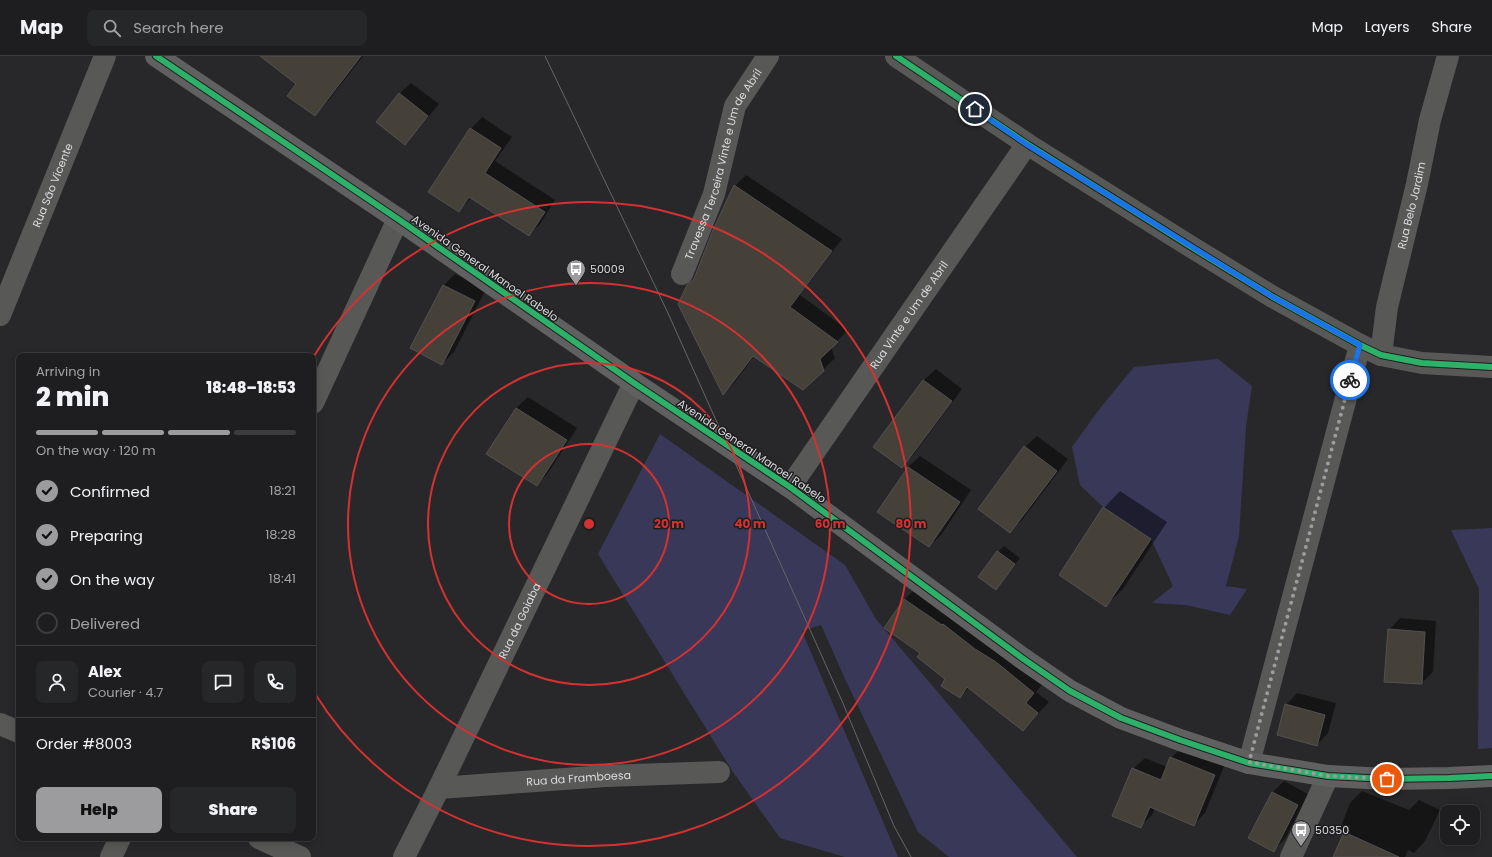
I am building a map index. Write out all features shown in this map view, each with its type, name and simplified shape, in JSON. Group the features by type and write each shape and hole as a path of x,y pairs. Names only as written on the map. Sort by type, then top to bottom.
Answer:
{"main road":[{"name":"Avenida General Manoel Rabelo","path":"156,56 398,219 634,383 790,487 1022,658 1070,691 1121,718 1180,740 1249,762 1328,776 1387,779 1492,776"}],"street":[{"name":"Rua São Vicente","path":"0,315 6,282 105,56"},
{"name":"Travessa Terceira Vinte e Um de Abril","path":"682,274 714,194 735,106 768,56"},
{"name":"Rua Belo Jardim","path":"1381,355 1387,307 1417,184 1430,120 1448,56"},
{"path":"909,59 1026,144 1273,297 1360,345 1381,355 1422,363 1492,367"},
{"name":"Rua Vinte e Um de Abril","path":"790,487 1026,144"},
{"path":"316,397 398,219"},
{"path":"1249,762 1360,345"},
{"name":"Rua da Goiaba","path":"404,857 439,788 634,383"},
{"path":"0,724 16,731"},
{"name":"Rua da Framboesa","path":"439,788 606,776 719,772"},
{"path":"1291,857 1328,776"},
{"path":"110,857 118,841"},
{"path":"265,841 300,857"}],"shaded area":[{"path":"1218,359 1252,386 1246,426 1239,536 1226,586 1247,589 1230,615 1186,605 1152,603 1173,586 1151,539 1103,507 1080,485 1072,447 1101,407 1134,367"},
{"path":"660,434 845,565 876,619 1077,857 949,857 918,832 821,625 802,631 898,857 845,857 780,838 733,772 598,554"},
{"path":"1492,528 1492,748 1478,749 1479,589 1451,530"}],"building":[{"path":"260,56 361,56 315,116 287,96 296,84"},
{"path":"399,93 428,116 405,145 376,122"},
{"path":"470,128 501,148 485,173 545,212 529,236 469,197 459,212 428,192"},
{"path":"734,185 832,251 790,307 838,342 820,359 824,371 803,390 753,356 723,395 678,304 687,285 694,279 713,230"},
{"path":"443,285 475,301 442,365 410,348"},
{"path":"923,380 952,401 902,468 873,447"},
{"path":"516,408 567,440 537,486 486,454"},
{"path":"1024,446 1057,471 1010,533 978,509"},
{"path":"908,467 960,502 929,547 877,512"},
{"path":"1103,507 1151,539 1106,607 1059,575"},
{"path":"997,551 1015,564 996,590 978,577"},
{"path":"904,599 942,625 943,624 975,649 996,662 1034,693 1026,703 1038,713 1023,731 967,687 960,698 941,686 945,679 917,657 920,653 884,628"},
{"path":"1388,629 1425,632 1422,684 1384,682"},
{"path":"1285,704 1325,715 1317,746 1277,735"},
{"path":"1170,757 1215,775 1194,826 1150,807 1141,828 1112,816 1132,768 1161,780"},
{"path":"1272,792 1298,805 1274,852 1248,838"},
{"path":"1344,832 1399,857 1333,857"}],"tram line":[{"path":"545,56 667,311 842,701 894,826 911,857"}],"cycle path":[{"path":"156,56 398,219 634,383 790,487 1022,658 1070,691 1121,718 1249,763 1328,776 1387,779 1492,776"},
{"path":"896,56 1027,144 1193,248 1273,297 1360,345 1381,355 1422,363 1492,367"}],"way so far":[{"path":"1350,380 1249,762 1328,776 1387,779"}],"place":[{"name":"50009","path":"576,286"},
{"name":"50350","path":"1301,847"}],"route":[{"path":"975,109 1026,144 1193,248 1273,297 1360,345 1350,380"}]}
